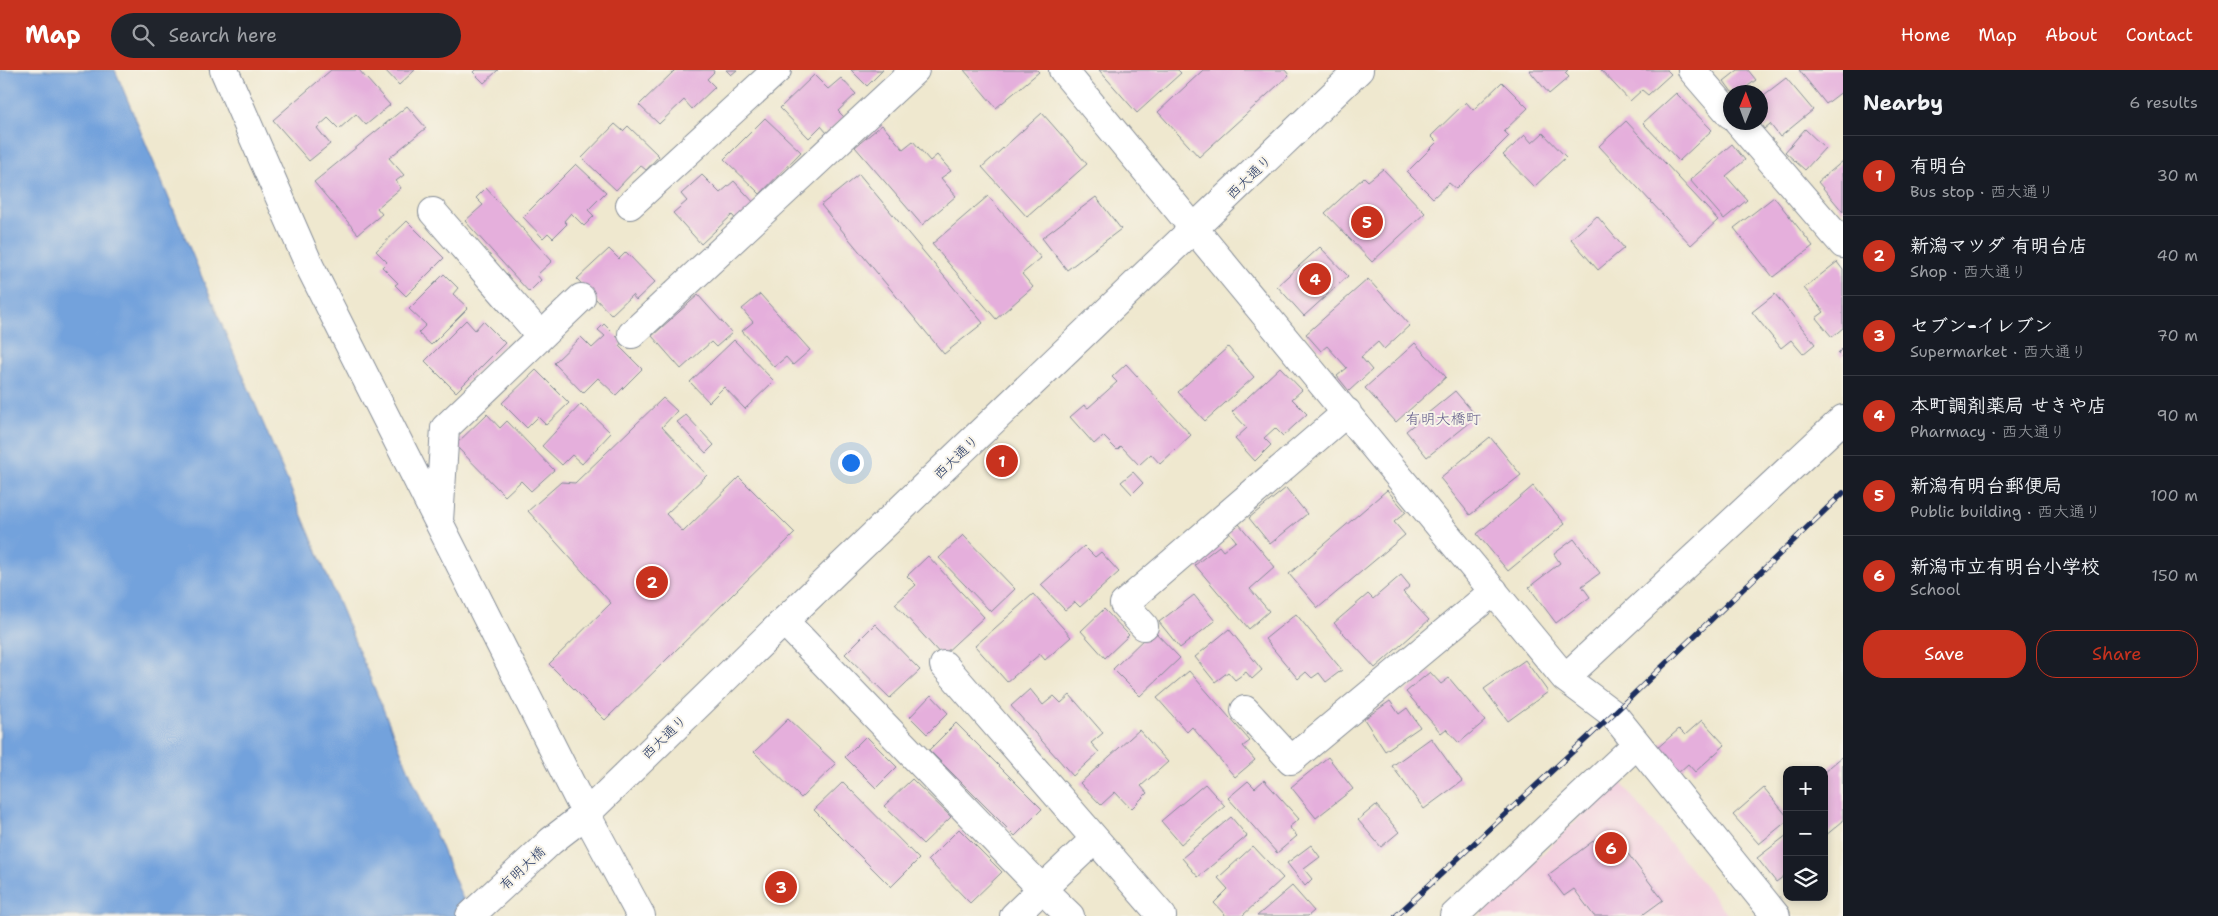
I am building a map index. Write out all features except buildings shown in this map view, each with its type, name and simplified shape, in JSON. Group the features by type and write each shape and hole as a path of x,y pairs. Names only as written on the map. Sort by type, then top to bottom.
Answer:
{"street":[{"path":"224,70 310,267 586,814 641,916"},
{"path":"630,205 777,70"},
{"path":"632,334 915,70"},
{"path":"1063,70 1565,678 1613,714 1776,916"},
{"name":"西大通り","path":"551,841 586,814 784,621 1359,70"},
{"path":"1692,70 1723,106"},
{"path":"1745,130 1843,244"},
{"path":"433,212 541,336"},
{"path":"439,523 445,428 581,298"},
{"path":"1144,626 1124,604 1347,412"},
{"path":"1565,678 1843,419"},
{"path":"1245,710 1291,760 1494,591"},
{"path":"784,621 1070,916"},
{"path":"944,665 1162,916"},
{"path":"1454,916 1637,744"},
{"path":"1014,916 1095,838"},
{"name":"有明大橋","path":"470,916 551,841"}],"shaded area":[{"path":"1618,779 1729,916 1480,916"}],"water":[{"path":"0,70 115,70 470,916 0,916"}],"railway":[{"path":"1396,916 1613,714 1843,493"}],"place":[{"name":"新潟有明台郵便局","path":"1367,222"},
{"name":"本町調剤薬局 せきや店","path":"1315,279"},
{"name":"有明台","path":"1002,461"},
{"name":"新潟マツダ 有明台店","path":"652,582"},
{"name":"新潟市立有明台小学校","path":"1611,848"},
{"name":"セブン-イレブン","path":"781,887"}],"district":[{"name":"有明大橋町","path":"1443,419"}]}
